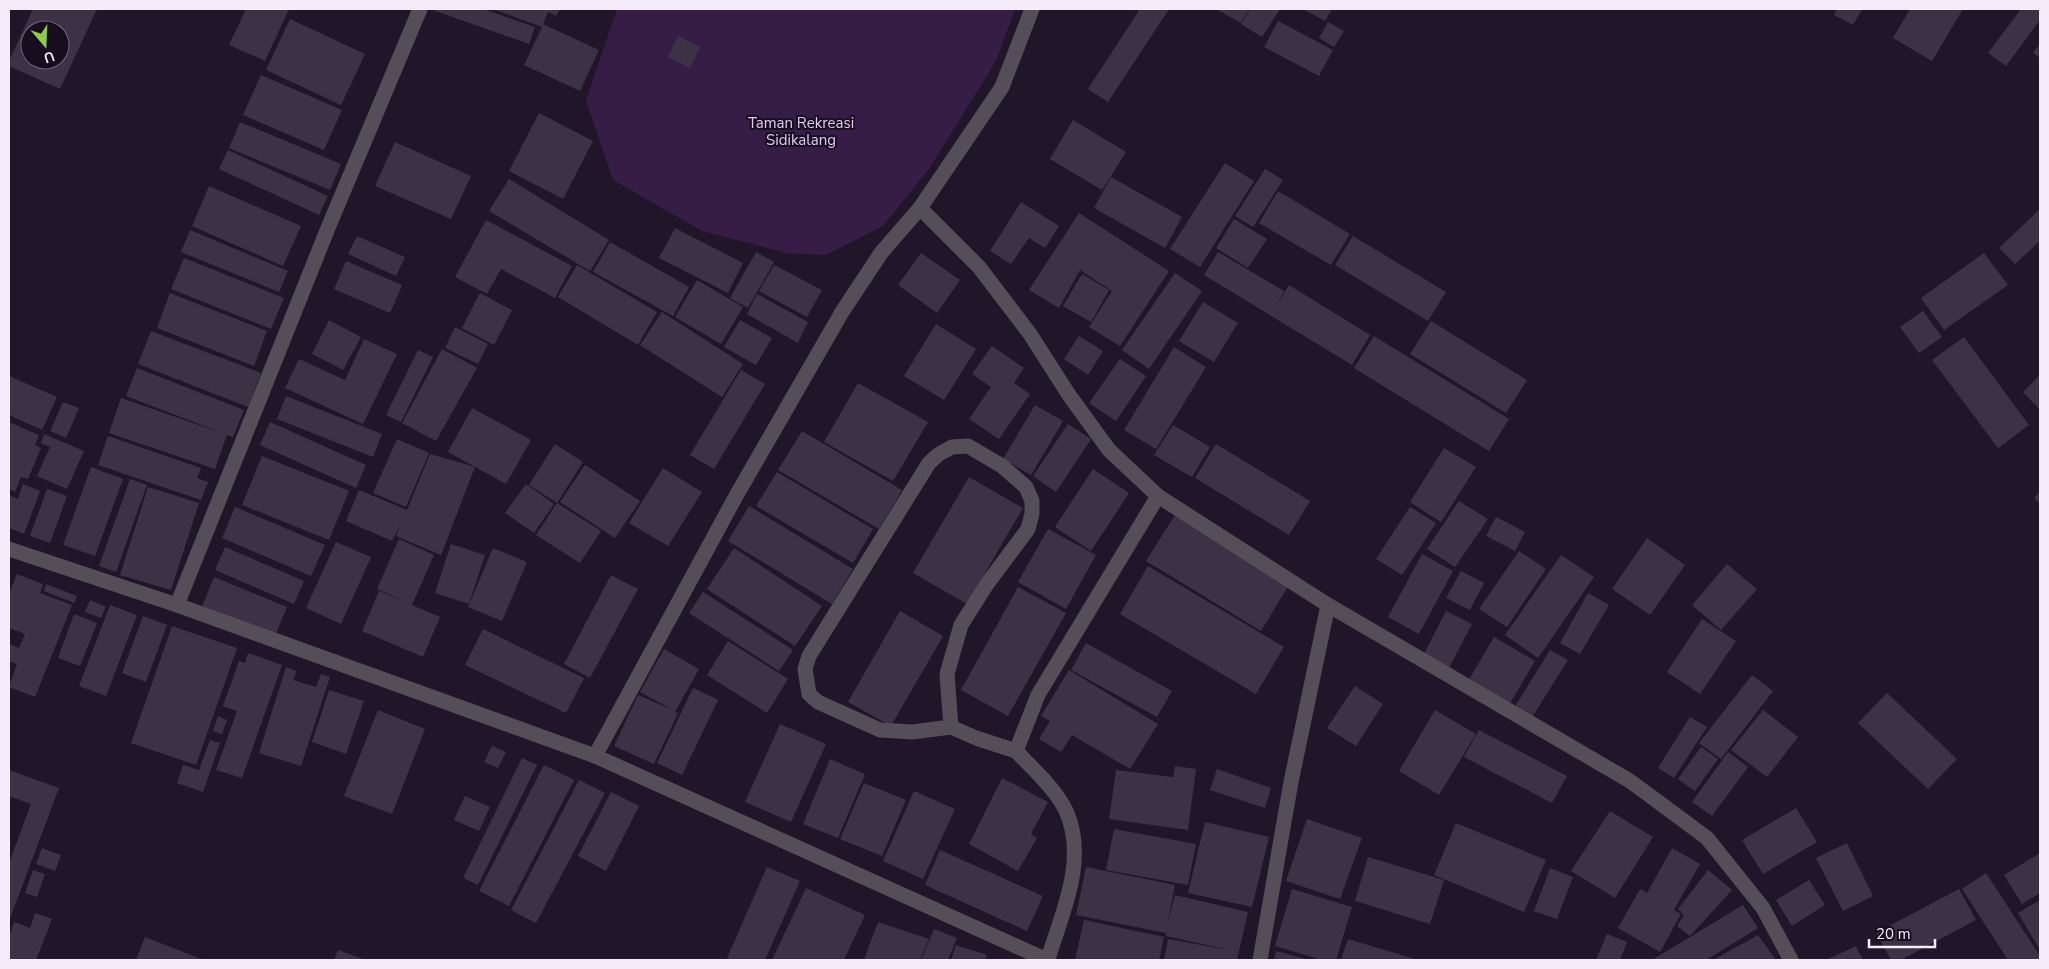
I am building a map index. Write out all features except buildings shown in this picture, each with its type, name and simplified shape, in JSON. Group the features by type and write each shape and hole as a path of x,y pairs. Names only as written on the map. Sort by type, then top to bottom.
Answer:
{"street":[{"path":"178,605 328,228 420,9"},
{"path":"595,756 736,496 842,312 881,253 920,208 1002,87 1032,9"},
{"path":"920,208 979,267 1030,334 1069,395 1109,450 1158,496 1328,605 1630,781 1707,838 1763,908 1791,960"},
{"path":"9,549 178,605 595,756 1047,959 1072,886 1075,838 1067,812 1016,750 976,738 951,727 912,732 880,730 813,698 809,694 805,683 805,669 810,656 929,463 939,454 952,447 968,446 1002,466 1026,487 1032,501 1032,514 1028,529 987,584 961,625 947,674 951,727"},
{"path":"1016,750 1038,695 1158,496"},
{"path":"1260,960 1291,782 1328,605"}],"green space":[{"name":"Taman Rekreasi Sidikalang","path":"617,9 1015,9 996,61 929,169 883,226 826,255 787,253 702,231 613,180 586,101"}]}
